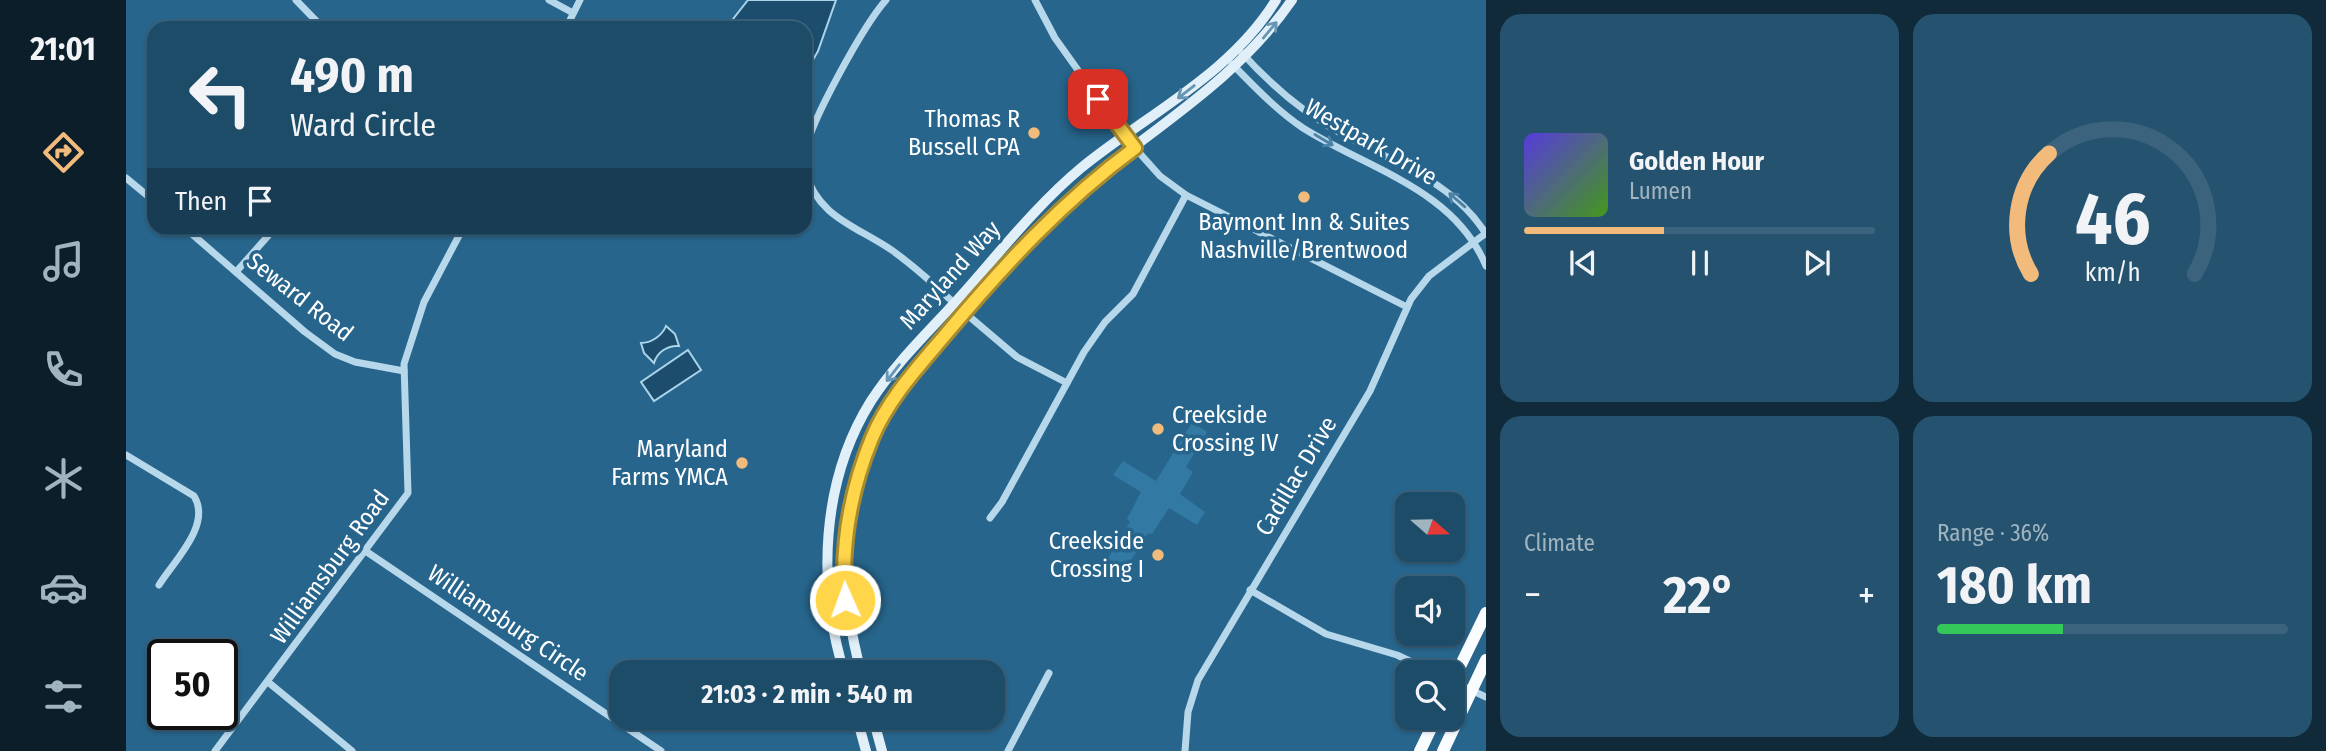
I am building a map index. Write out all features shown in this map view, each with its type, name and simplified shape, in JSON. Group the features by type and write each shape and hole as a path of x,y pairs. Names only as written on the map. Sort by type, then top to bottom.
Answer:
{"main road":[{"name":"Maryland Way","path":"1242,53 1276,0"},
{"name":"Maryland Way","path":"841,660 833,634 826,560 839,482 871,401 911,350 1052,193 1125,136 1242,53 1292,0"},
{"name":"Maryland Way","path":"858,660 850,631 845,561 855,487 872,437 887,410 921,362 1058,210 1135,148 1230,62"},
{"path":"1125,136 1135,148"},
{"path":"955,304 964,312"},
{"path":"871,401 887,410"},
{"path":"826,560 845,561"},
{"path":"1464,660 1486,613"},
{"path":"833,634 850,631"},
{"path":"1443,751 1479,687 1486,660"},
{"path":"860,730 866,751"},
{"path":"876,730 882,751"},
{"path":"1420,751 1430,730"}],"street":[{"path":"296,0 316,21"},
{"path":"549,0 573,13"},
{"path":"569,21 580,0"},
{"path":"812,131 853,52 886,0"},
{"path":"1035,0 1067,56 1125,136"},
{"name":"Westpark Drive","path":"1242,53 1309,113 1455,197 1476,218 1486,233"},
{"name":"Westpark Drive","path":"1230,62 1260,93 1300,126 1444,206 1474,241 1486,266"},
{"path":"1135,148 1160,176 1186,195 1362,287 1407,307"},
{"path":"1415,188 1421,176"},
{"path":"126,178 147,195"},
{"path":"812,192 827,212 894,251 955,304"},
{"path":"990,518 1002,502 1084,352 1105,322 1133,294 1186,195"},
{"name":"Cadillac Drive","path":"1185,751 1188,712 1194,688 1370,391 1407,307 1423,282 1486,233"},
{"name":"Seward Road","path":"193,235 335,354 355,362 404,371"},
{"path":"236,272 269,235"},
{"name":"Williamsburg Road","path":"215,751 408,493 404,371 411,337 424,302 459,235"},
{"path":"964,312 1017,356 1067,383"},
{"path":"126,455 194,496 201,507 200,523 159,585"},
{"name":"Williamsburg Circle","path":"366,552 661,751"},
{"path":"1250,590 1326,634 1408,660"},
{"path":"1008,751 1049,673"},
{"path":"268,681 352,751"},
{"path":"1479,687 1486,697"}],"shaded area":[{"path":"748,0 836,0 812,62 812,21 732,21"},
{"path":"666,326 675,334 679,346 664,350 654,363 644,353 641,343 656,338"},
{"path":"688,350 701,370 654,401 641,382"},
{"path":"1192,422 1207,432 1186,467 1193,472 1180,494 1205,512 1197,525 1169,508 1152,534 1148,533 1125,570 1107,560 1130,522 1127,519 1141,492 1113,475 1123,461 1156,481"}],"place":[{"name":"Thomas R Bussell CPA","path":"1034,133"},
{"name":"Baymont Inn & Suites Nashville/Brentwood","path":"1304,197"},
{"name":"Creekside Crossing IV","path":"1158,429"},
{"name":"Maryland Farms YMCA","path":"742,463"},
{"name":"Creekside Crossing I","path":"1158,555"}],"route":[{"path":"845,600 845,539 855,487 872,437 887,410 921,362 1058,210 1089,182 1135,148 1098,99"}]}
